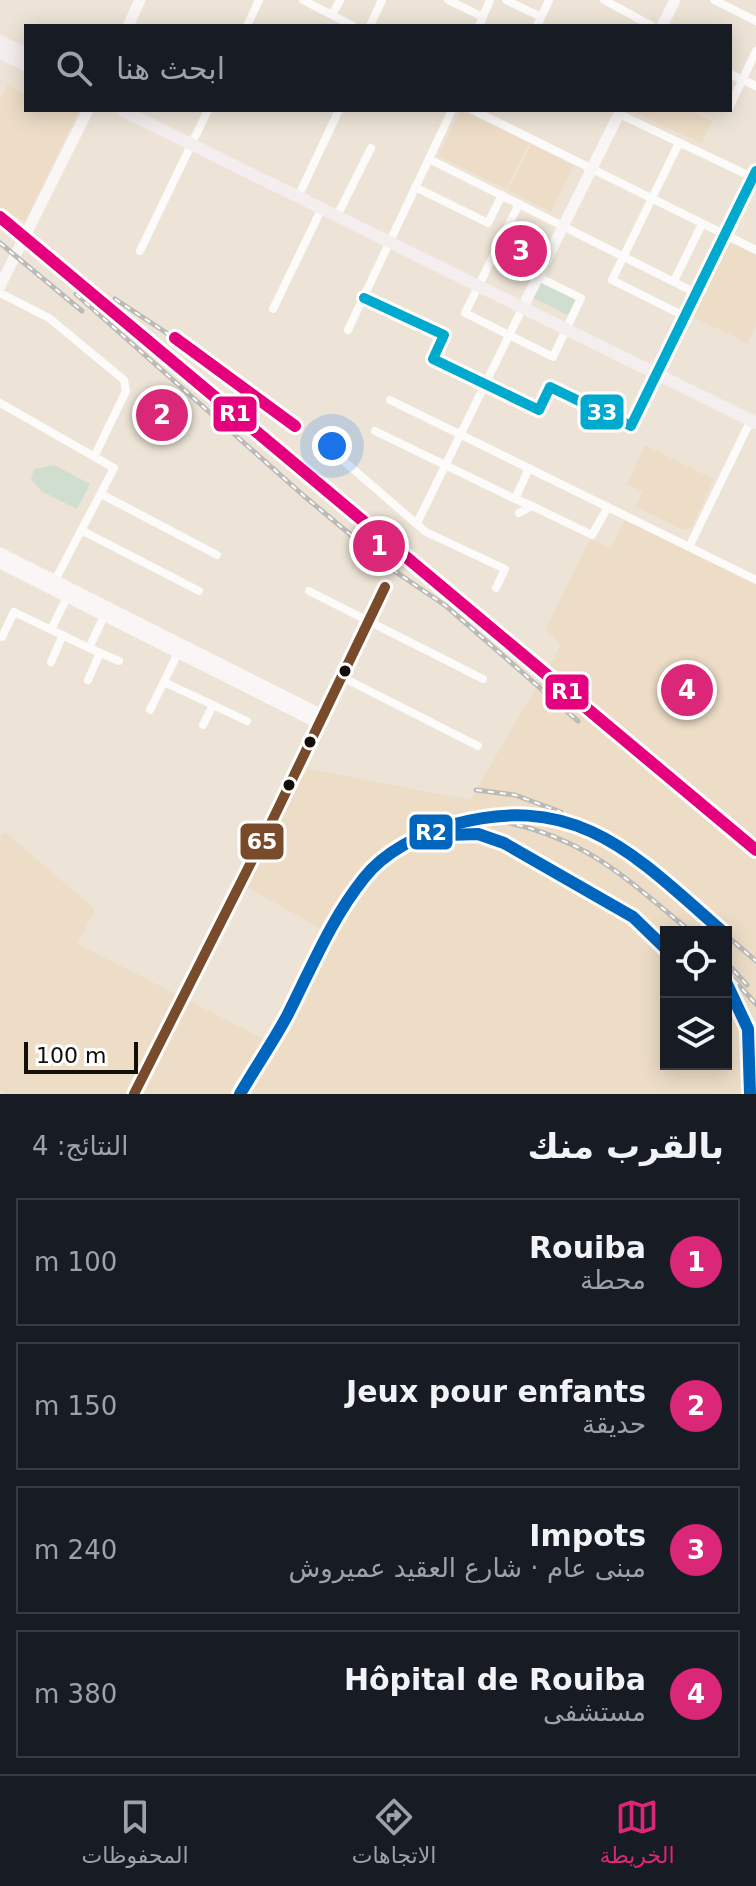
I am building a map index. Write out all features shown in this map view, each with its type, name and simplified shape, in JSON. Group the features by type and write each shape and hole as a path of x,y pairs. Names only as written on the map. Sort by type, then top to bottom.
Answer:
{"highway":[{"path":"0,41 24,53"},
{"path":"0,53 24,64"},
{"path":"126,112 754,422"}],"main road":[{"path":"129,24 140,0"},
{"path":"663,24 675,0"},
{"path":"0,286 87,112"},
{"path":"523,307 620,112"},
{"path":"0,553 53,585 322,720"},
{"path":"2,568 53,585 67,597 104,616 322,720"},
{"path":"134,1094 322,720"}],"street":[{"path":"248,24 259,0"},
{"path":"303,0 349,24"},
{"path":"332,15 340,0"},
{"path":"371,24 382,0"},
{"path":"448,0 481,22 490,0"},
{"path":"506,0 539,22 549,0"},
{"path":"604,0 648,24"},
{"path":"714,0 756,21"},
{"path":"732,102 756,51"},
{"path":"732,75 756,86"},
{"path":"140,251 207,112"},
{"path":"298,197 338,112"},
{"path":"348,330 451,112"},
{"path":"477,112 756,250"},
{"path":"493,120 496,112"},
{"path":"364,298 444,335 433,359 484,385 539,410 550,387 631,426 755,176 679,143 620,112"},
{"path":"679,143 612,280 684,316"},
{"path":"337,216 371,148"},
{"path":"429,159 696,293"},
{"path":"415,187 488,223 502,195"},
{"path":"519,204 465,313 553,357 581,298 538,277"},
{"path":"273,309 322,208"},
{"path":"674,281 702,224"},
{"path":"0,293 49,318 124,380 126,391 94,457"},
{"path":"417,523 523,307"},
{"path":"390,400 756,580"},
{"path":"0,403 114,468 53,585"},
{"path":"689,547 754,422"},
{"path":"375,431 592,535 608,507"},
{"path":"317,438 426,532 505,569 496,588"},
{"path":"515,499 529,468"},
{"path":"101,494 217,555"},
{"path":"519,513 532,506"},
{"path":"81,530 199,591"},
{"path":"322,720 385,587"},
{"path":"309,591 483,679"},
{"path":"51,630 67,597"},
{"path":"2,637 14,612 119,661"},
{"path":"89,648 104,616"},
{"path":"51,662 63,635"},
{"path":"88,680 100,653"},
{"path":"150,710 178,653"},
{"path":"342,677 478,746"},
{"path":"164,682 247,721"},
{"path":"203,725 213,705"}],"shaded area":[{"path":"7,85 24,93 24,112 78,112 25,221 0,209 0,100"},
{"path":"460,112 529,143 506,189 438,156"},
{"path":"634,112 692,112 712,121 702,144"},
{"path":"531,144 574,166 551,212 508,190"},
{"path":"726,241 756,255 756,324 747,343 689,315"},
{"path":"645,445 714,479 691,528 683,530 636,507 642,491 627,485"},
{"path":"625,519 756,584 756,1094 6,1094 0,1091 0,836 5,832 95,909 78,944 266,1040 321,929 247,887 305,768 470,800 561,645 546,629 590,539 611,548"}],"green space":[{"path":"541,281 576,299 568,315 533,298"},
{"path":"54,465 90,484 77,509 41,491 31,479 34,469"}],"railway":[{"path":"0,217 756,850"},
{"path":"0,243 82,311"},
{"path":"76,294 304,496 393,570 446,606 578,721"},
{"path":"115,299 212,363 295,426"},
{"path":"476,790 515,795 561,812"},
{"path":"240,1094 287,1016 331,927 364,878 392,852 439,829 495,816 534,816 569,823 601,836 631,855 716,926"},
{"path":"505,822 561,839 584,851 627,879 684,926"},
{"path":"442,837 478,834 504,843 633,917 660,943"},
{"path":"732,940 756,961"},
{"path":"732,969 747,985"},
{"path":"734,980 756,1004"},
{"path":"732,995 748,1029 750,1094"}],"transit line":[{"name":"33","path":"364,298 444,335 433,359 539,410 550,387 631,426 756,171"},
{"name":"R1","path":"0,217 756,850"},
{"name":"R1","path":"175,338 295,426"},
{"name":"65","path":"134,1094 273,819 385,587"},
{"name":"R2","path":"240,1094 287,1016 331,927 364,878 392,852 439,829 495,816 534,816 569,823 601,836 631,855 716,926"},
{"name":"R2","path":"448,835 478,834 504,843 633,917 660,943"},
{"name":"R2","path":"732,995 748,1029 750,1094"}],"place":[{"name":"Impots","path":"521,251"},
{"name":"Jeux pour enfants","path":"162,415"},
{"name":"Rouiba","path":"379,546"},
{"name":"Hôpital de Rouiba","path":"687,690"}]}
